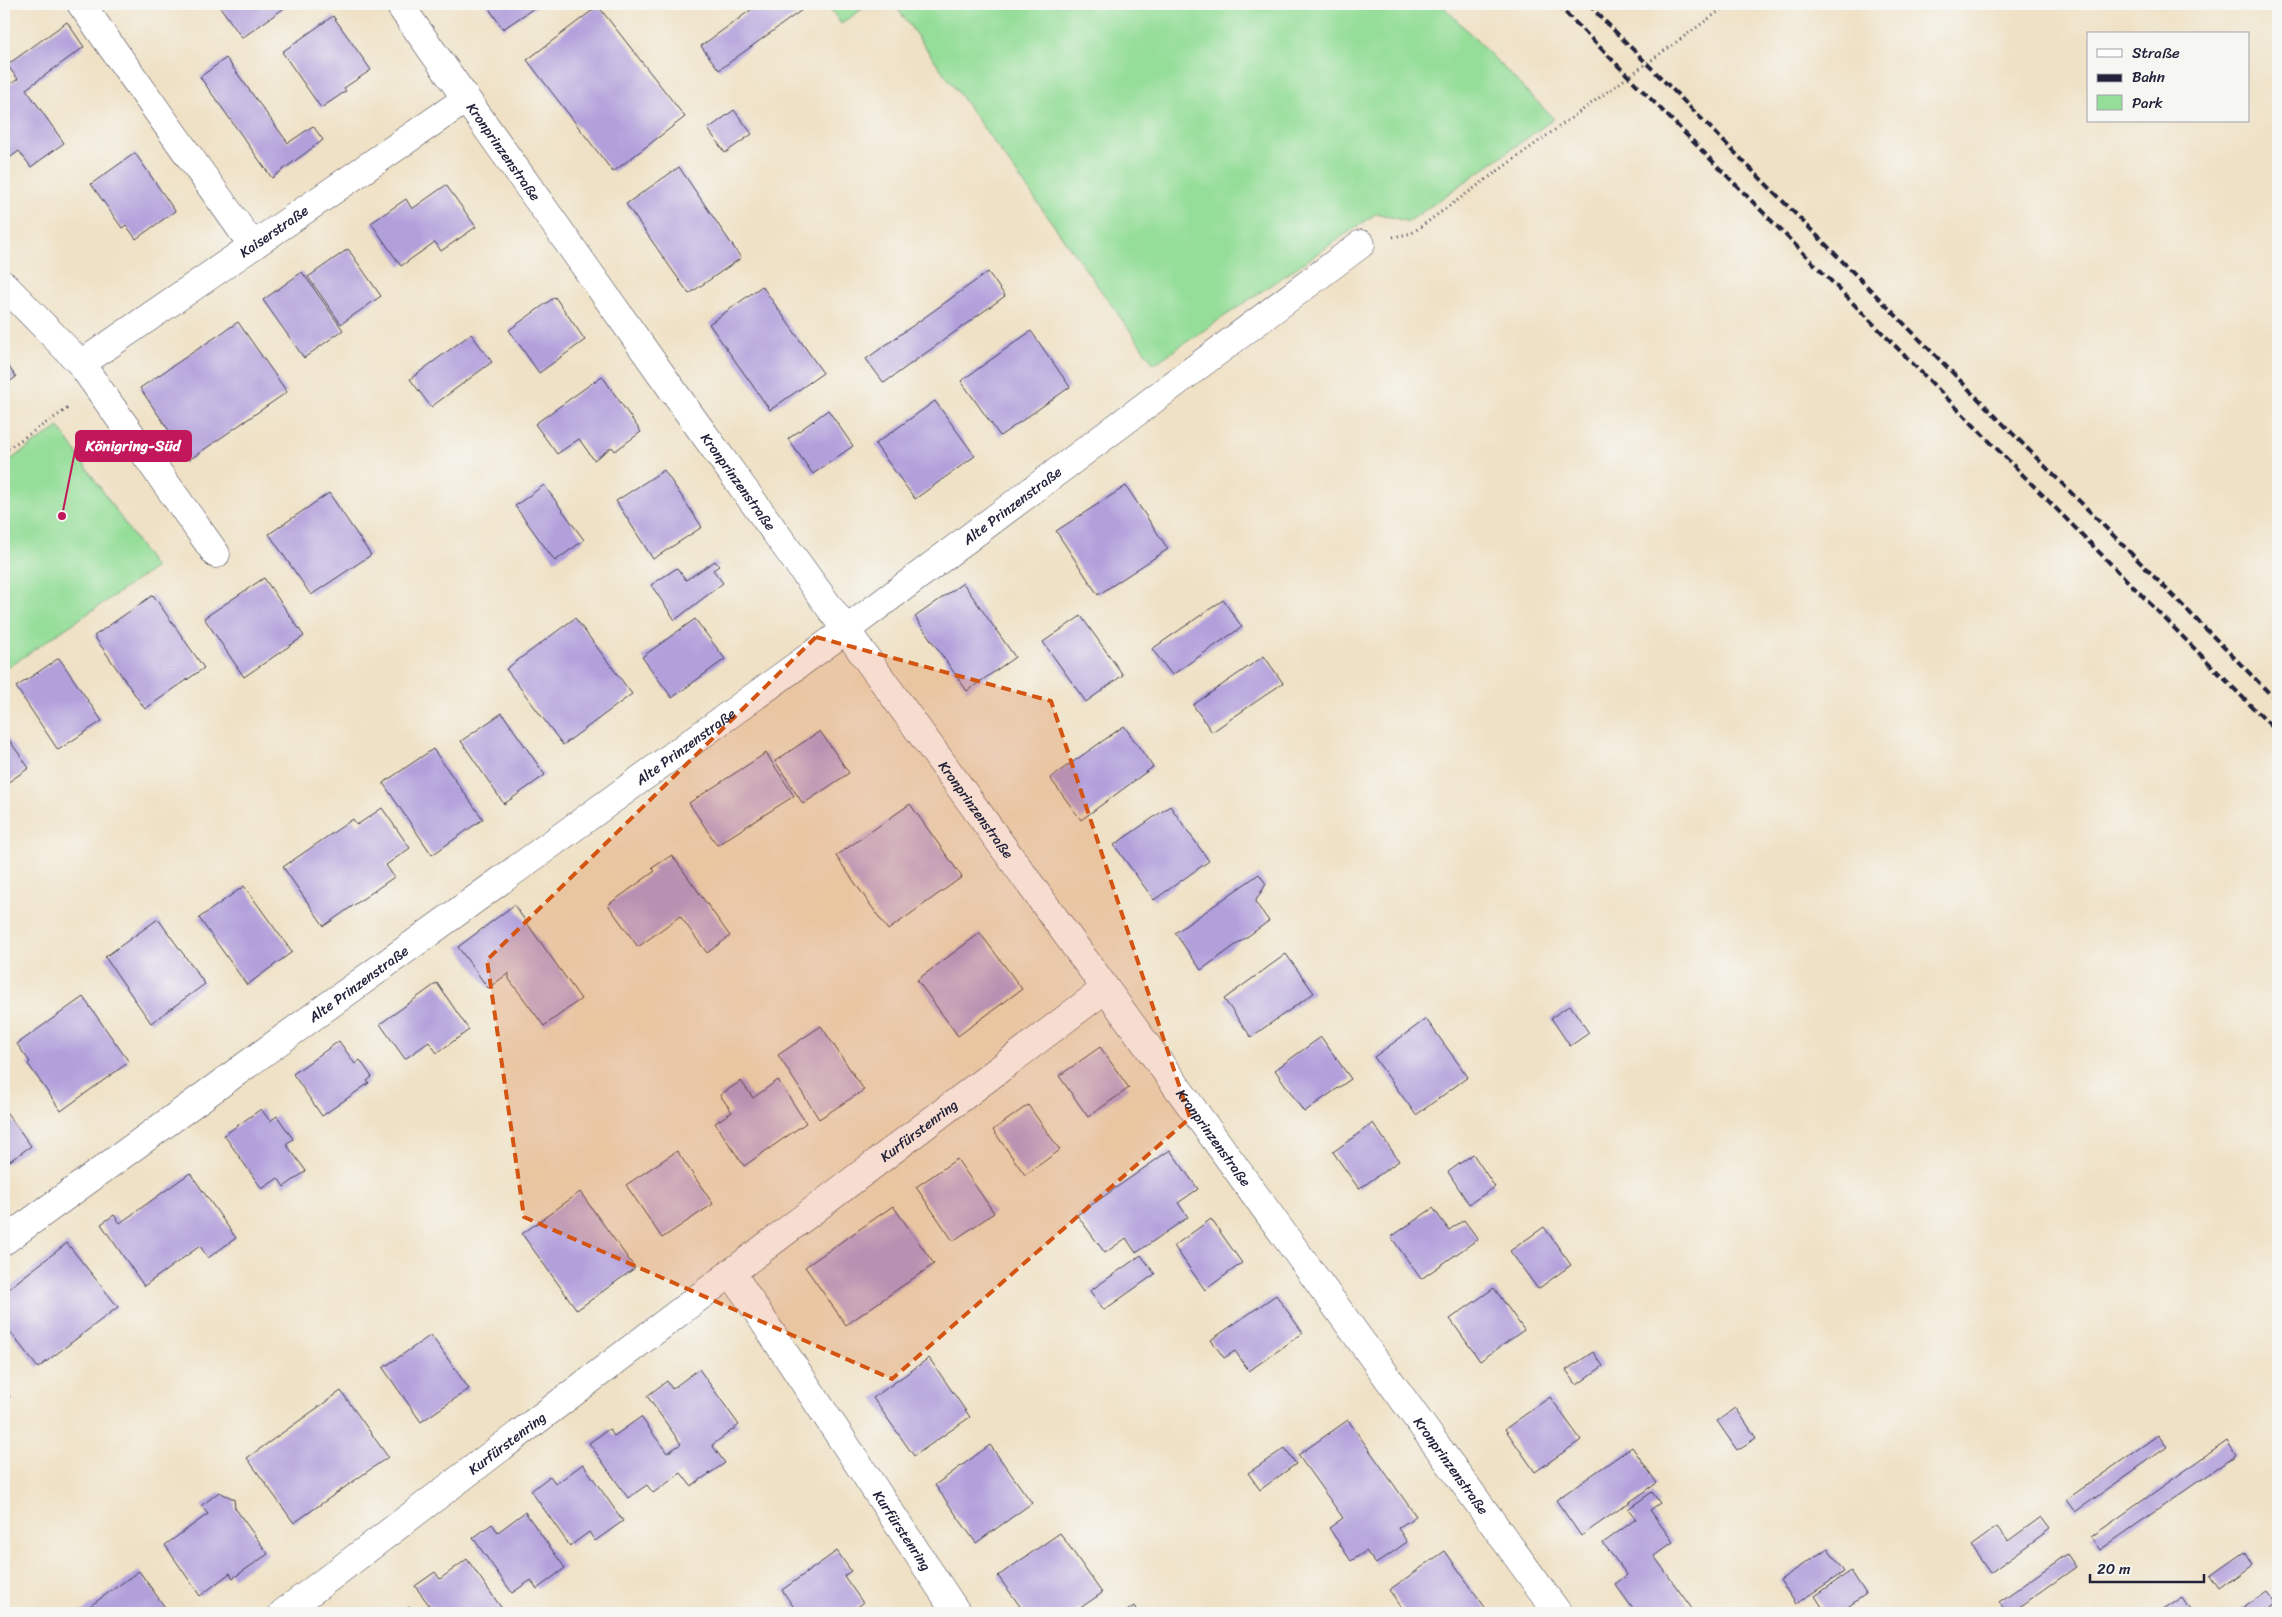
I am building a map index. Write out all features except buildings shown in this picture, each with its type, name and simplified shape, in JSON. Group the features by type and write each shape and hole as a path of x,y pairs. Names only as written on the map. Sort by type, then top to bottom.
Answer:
{"street":[{"path":"81,4 253,246"},
{"name":"Kronprinzenstraße","path":"399,4 688,412 1558,1613"},
{"name":"Kaiserstraße","path":"81,364 466,99"},
{"name":"Alte Prinzenstraße","path":"4,1241 846,630 1361,244"},
{"path":"4,285 81,364 216,554"},
{"name":"Kurfürstenring","path":"283,1613 1105,989"},
{"name":"Kurfürstenring","path":"731,1272 957,1613"}],"path":[{"path":"1361,244 1412,233 1729,4"},
{"path":"4,451 99,388"}],"highlighted area":[{"path":"816,637 1051,701 1190,1118 892,1379 524,1217 487,960"}],"green space":[{"path":"827,4 869,4 841,24"},
{"path":"894,4 1441,4 1554,119 1408,222 1377,213 1154,364"},
{"path":"59,427 155,568 4,670 4,464"}],"railway":[{"path":"1557,4 2278,733"},
{"path":"1588,4 2278,702"}],"place":[{"name":"Königring-Süd","path":"62,516"}]}
